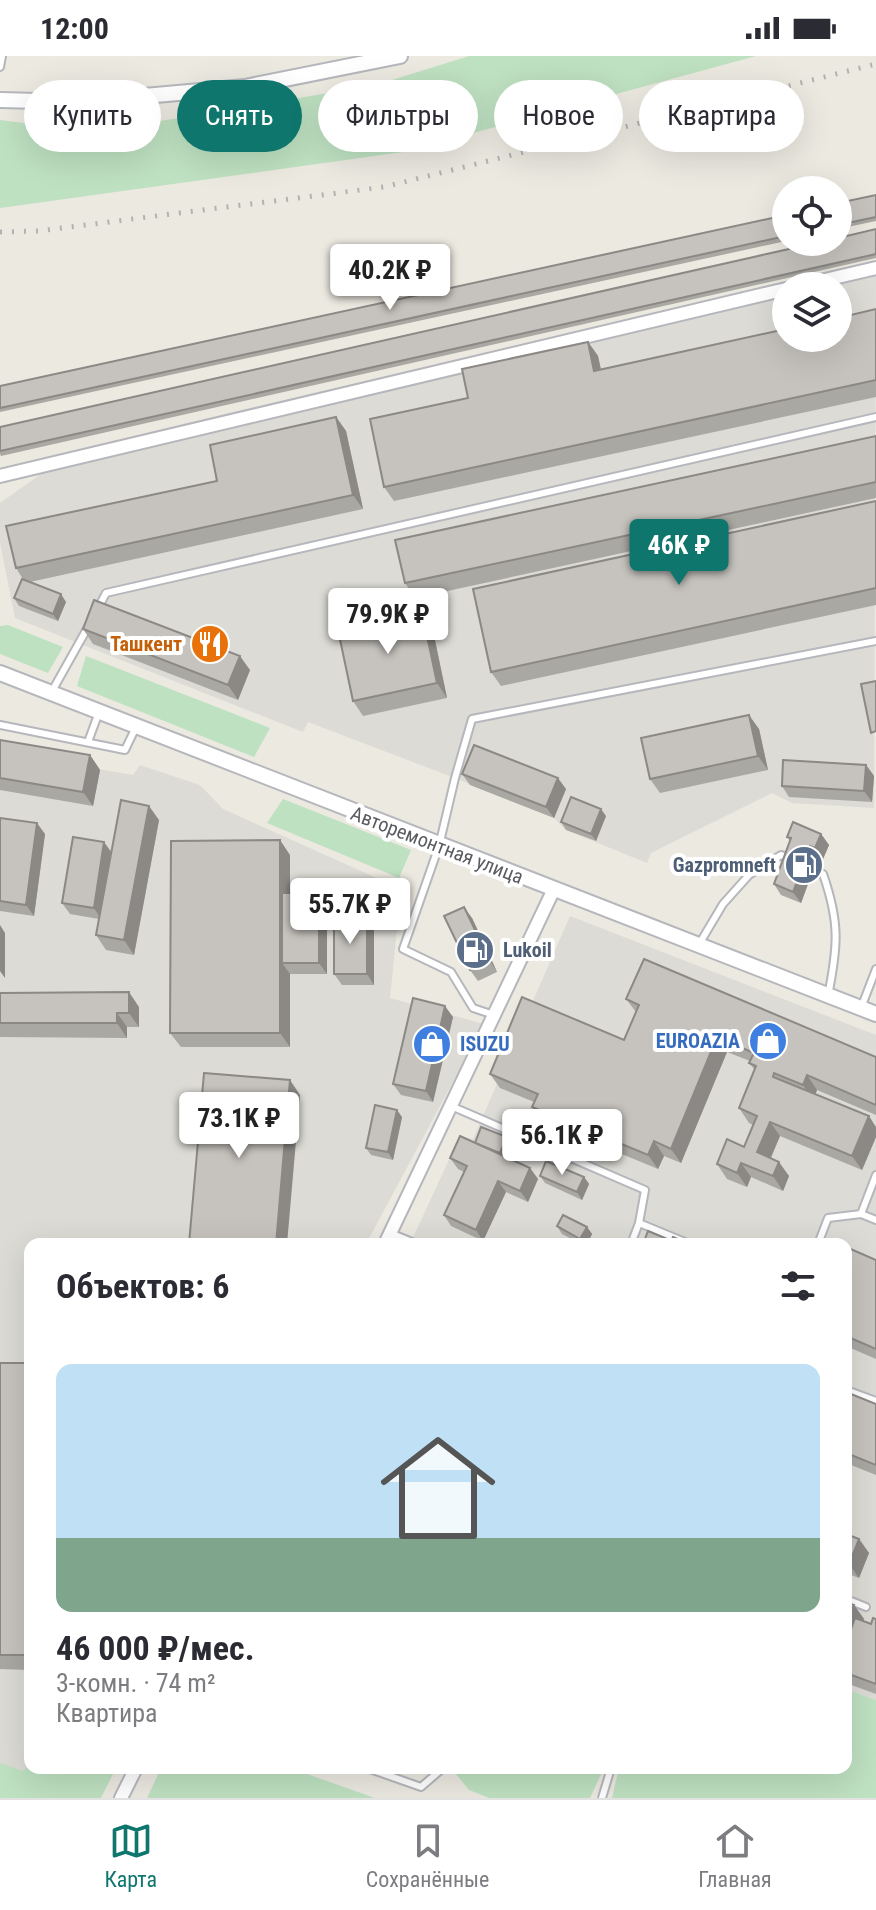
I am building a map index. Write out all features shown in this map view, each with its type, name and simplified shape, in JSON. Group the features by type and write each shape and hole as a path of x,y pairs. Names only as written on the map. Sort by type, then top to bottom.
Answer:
{"street":[{"path":"0,100 77,102 245,87 400,56"},
{"path":"852,274 876,268"},
{"path":"0,476 772,292"},
{"name":"Авторемонтная улица","path":"0,673 553,891 876,1014"},
{"path":"388,1238 553,891"},
{"path":"121,1798 133,1774"}],"lane":[{"path":"0,67 2,56"},
{"path":"51,693 106,593 876,417"},
{"path":"494,1015 473,1008 451,972 403,949 439,846 472,719 876,641"},
{"path":"88,742 99,712"},
{"path":"0,725 125,750 136,727"},
{"path":"697,946 723,904 749,875 781,855 795,860"},
{"path":"813,869 823,874 835,909 837,949 828,996"},
{"path":"861,1008 876,969"},
{"path":"451,1106 645,1190 633,1238"},
{"path":"861,1214 876,1175"},
{"path":"820,1238 828,1218 861,1214 876,1220"},
{"path":"639,1223 675,1238"},
{"path":"852,1392 876,1401"},
{"path":"852,1601 866,1607"},
{"path":"384,1774 421,1787 436,1774"},
{"path":"602,1798 609,1774"}],"shaded area":[{"path":"876,273 874,808 792,803 772,793 651,853 647,863 566,830 554,818 455,778 308,722 303,732 15,618 0,543 0,503 41,474 772,297 772,352 852,352 852,279"},
{"path":"0,752 133,775 140,765 200,785 223,809 401,889 390,998 484,1024 369,1238 24,1238 24,1774 87,1774 0,1798"},
{"path":"570,916 876,1035 876,1700 852,1691 852,1238 413,1238 460,1136 473,1139"}],"green space":[{"path":"469,56 756,56 668,80 639,80 639,88 623,92 623,80 494,80 494,127 478,132 478,80 392,80"},
{"path":"318,95 318,152 403,152 0,208 0,120 24,123 24,152 161,152 161,121 177,118 177,152 302,152 302,97"},
{"path":"8,625 63,647 48,673 0,654 0,626"},
{"path":"86,656 270,728 254,757 77,686"},
{"path":"283,799 411,850 399,878 267,823"},
{"path":"852,1691 876,1700 876,1798 612,1798 618,1774 852,1774"},
{"path":"0,1763 24,1770 24,1774 113,1774 101,1798 0,1798"},
{"path":"158,1774 307,1774 375,1798 147,1798"},
{"path":"456,1774 601,1774 590,1798 489,1798 469,1790"}],"building":[{"path":"876,195 876,217 852,222 852,200"},
{"path":"772,218 772,239 0,408 0,386"},
{"path":"876,229 876,254 796,272 772,272 772,277 0,451 0,427 772,253 772,256 852,256 852,235"},
{"path":"876,309 876,380 384,487 370,419 468,398 462,369 588,342 594,371 772,332 772,352 852,352 852,315"},
{"path":"336,417 353,495 16,568 6,526 217,481 210,445"},
{"path":"876,436 876,482 405,583 395,540"},
{"path":"876,501 876,588 491,672 473,589"},
{"path":"22,579 61,594 53,614 14,598"},
{"path":"94,600 240,656 228,685 83,629"},
{"path":"422,612 437,683 353,701 338,630"},
{"path":"876,681 876,731 871,733 861,684"},
{"path":"749,715 758,756 650,779 641,738"},
{"path":"0,740 90,755 83,792 0,778"},
{"path":"474,745 558,778 546,807 462,774"},
{"path":"783,760 866,765 864,791 782,786"},
{"path":"571,797 601,809 591,834 561,822"},
{"path":"121,800 149,806 124,940 96,935"},
{"path":"0,818 37,823 26,905 0,901"},
{"path":"793,822 821,834 815,848 810,846 793,892 774,884 791,838 787,837"},
{"path":"73,837 104,842 94,908 62,903"},
{"path":"280,840 280,1033 170,1033 171,841"},
{"path":"282,893 319,893 319,963 282,963"},
{"name":"Lukoil","path":"464,907 490,961 470,970 444,916"},
{"path":"334,917 367,918 367,974 334,974"},
{"path":"644,959 876,1057 876,1105 807,1075 803,1085 774,1073 773,1077 869,1116 852,1156 770,1122 757,1152 779,1162 773,1176 741,1163 737,1173 717,1164 727,1139 744,1147 757,1116 739,1108 756,1066 749,1063 754,1053 717,1037 671,1149 654,1141 648,1155 532,1107 538,1094 490,1074 522,997 624,1040 639,1005 626,999"},
{"path":"129,992 129,1013 117,1013 117,1023 0,1023 0,993"},
{"path":"413,998 445,1006 426,1091 393,1084"},
{"path":"204,1073 290,1080 277,1238 190,1238"},
{"path":"375,1105 397,1110 388,1152 366,1148"},
{"path":"481,1127 507,1137 500,1153 475,1143"},
{"path":"460,1136 530,1168 520,1191 498,1181 476,1230 444,1215 467,1166 450,1158"},
{"path":"546,1161 584,1177 577,1192 540,1176"},
{"path":"563,1215 587,1227 578,1238 557,1226"},
{"path":"648,1231 665,1238 645,1238"},
{"path":"852,1250 876,1260 876,1349 852,1339"},
{"path":"0,1363 24,1363 24,1655 0,1655"},
{"path":"852,1394 876,1404 876,1465 852,1455"},
{"path":"852,1536 859,1539 852,1556"},
{"path":"855,1618 871,1624 873,1618 876,1619 876,1684 852,1675 852,1626"}],"railway":[{"path":"0,232 38,231 384,187 876,64"}],"place":[{"name":"Ташкент","path":"210,644"},
{"name":"Gazpromneft","path":"804,865"},
{"name":"Lukoil","path":"475,950"},
{"name":"EUROAZIA","path":"768,1041"},
{"name":"ISUZU","path":"432,1044"}]}
